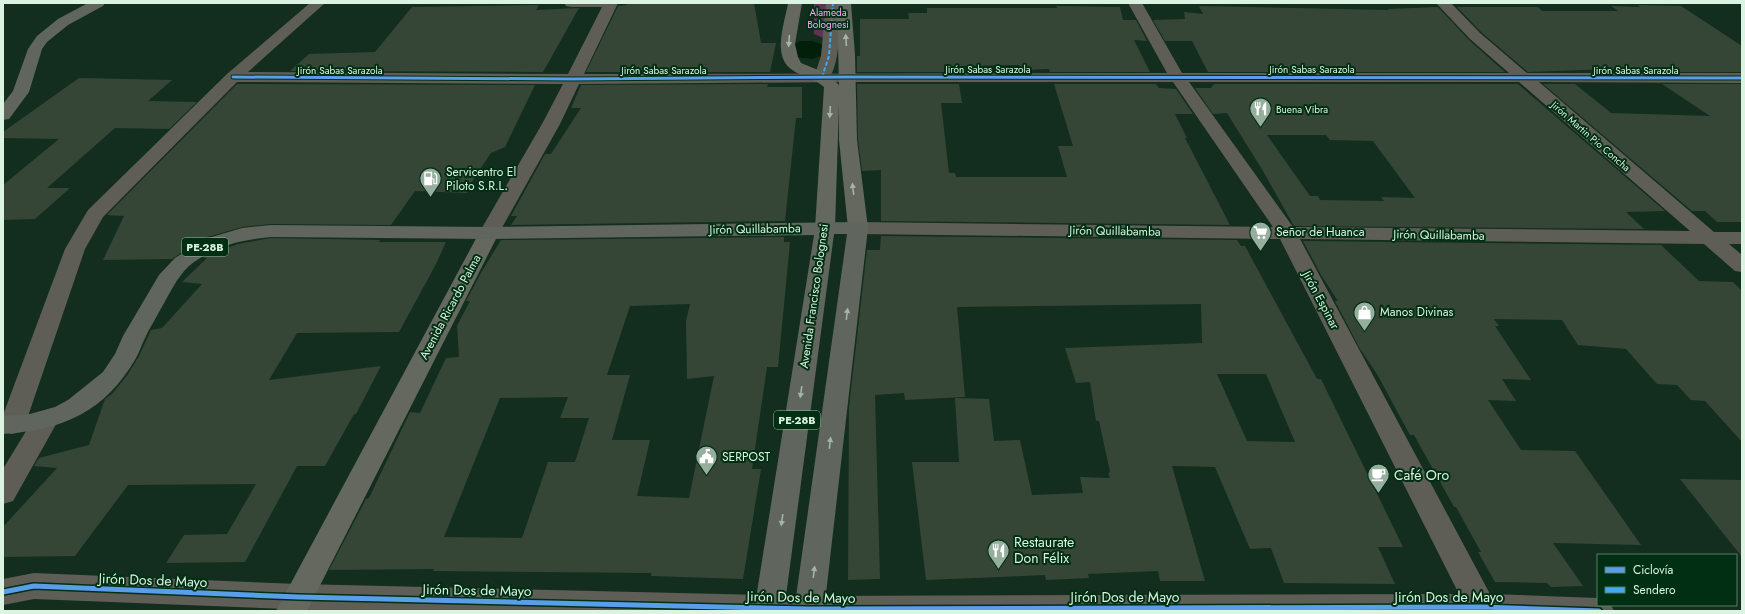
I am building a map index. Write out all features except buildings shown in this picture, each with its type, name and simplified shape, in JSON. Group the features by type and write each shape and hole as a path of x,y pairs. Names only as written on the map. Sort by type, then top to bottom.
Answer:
{"highway":[{"path":"3,115 21,92 35,48 42,38 63,22 98,3"},
{"name":"Avenida Francisco Bolognesi","path":"769,610 825,228"},
{"name":"PE-28B","path":"809,610 858,228"},
{"name":"Jirón Quillabamba","path":"489,233 858,228"},
{"name":"PE-28B","path":"8,425 46,419 64,413 77,406 111,378 126,356 134,336 170,275 182,262 212,243 242,234 271,231 489,233"}],"main road":[{"path":"795,3 788,44 790,57 796,66 822,77"},
{"path":"844,3 848,140 858,228"},
{"name":"Avenida Francisco Bolognesi","path":"822,77 832,86 825,228"},
{"name":"Avenida Ricardo Palma","path":"295,604 489,233"}],"street":[{"path":"8,425 74,248 95,214 233,77 318,3"},
{"path":"570,3 611,3"},
{"name":"Avenida Ricardo Palma","path":"489,233 551,124 611,3"},
{"path":"822,77 828,56 833,3"},
{"name":"Jirón Espinar","path":"1135,3 1177,77 1287,233 1482,609"},
{"name":"Jirón Martin Pio Concha","path":"1443,3 1475,36 1742,266"},
{"name":"Jirón Sabas Sarazola","path":"233,77 572,79 822,77 1742,78"},
{"name":"Jirón Quillabamba","path":"858,228 1742,238"},
{"path":"3,493 46,419"},
{"name":"Jirón Dos de Mayo","path":"3,592 34,586 196,592 295,604 769,610 1482,609 1599,611"}],"green space":[{"name":"Alameda Bolognesi","path":"814,3 843,3 826,39 814,34"}],"shaded area":[{"path":"800,41 813,41 823,45 822,55 813,59 794,57 795,44"}],"marked path":[{"path":"822,77 829,56 833,3"}],"cycle path":[{"path":"233,77 572,79 847,77 1742,78"},
{"path":"3,592 34,586 299,597 809,609 1482,607 1599,611"}],"place":[{"name":"Buena Vibra","path":"1260,128"},
{"name":"Servicentro El Piloto S.R.L.","path":"430,198"},
{"name":"Señor de Huanca","path":"1261,252"},
{"name":"Manos Divinas","path":"1365,332"},
{"name":"SERPOST","path":"707,476"},
{"name":"Café Oro","path":"1379,494"},
{"name":"Restaurate Don Félix","path":"998,570"}]}
